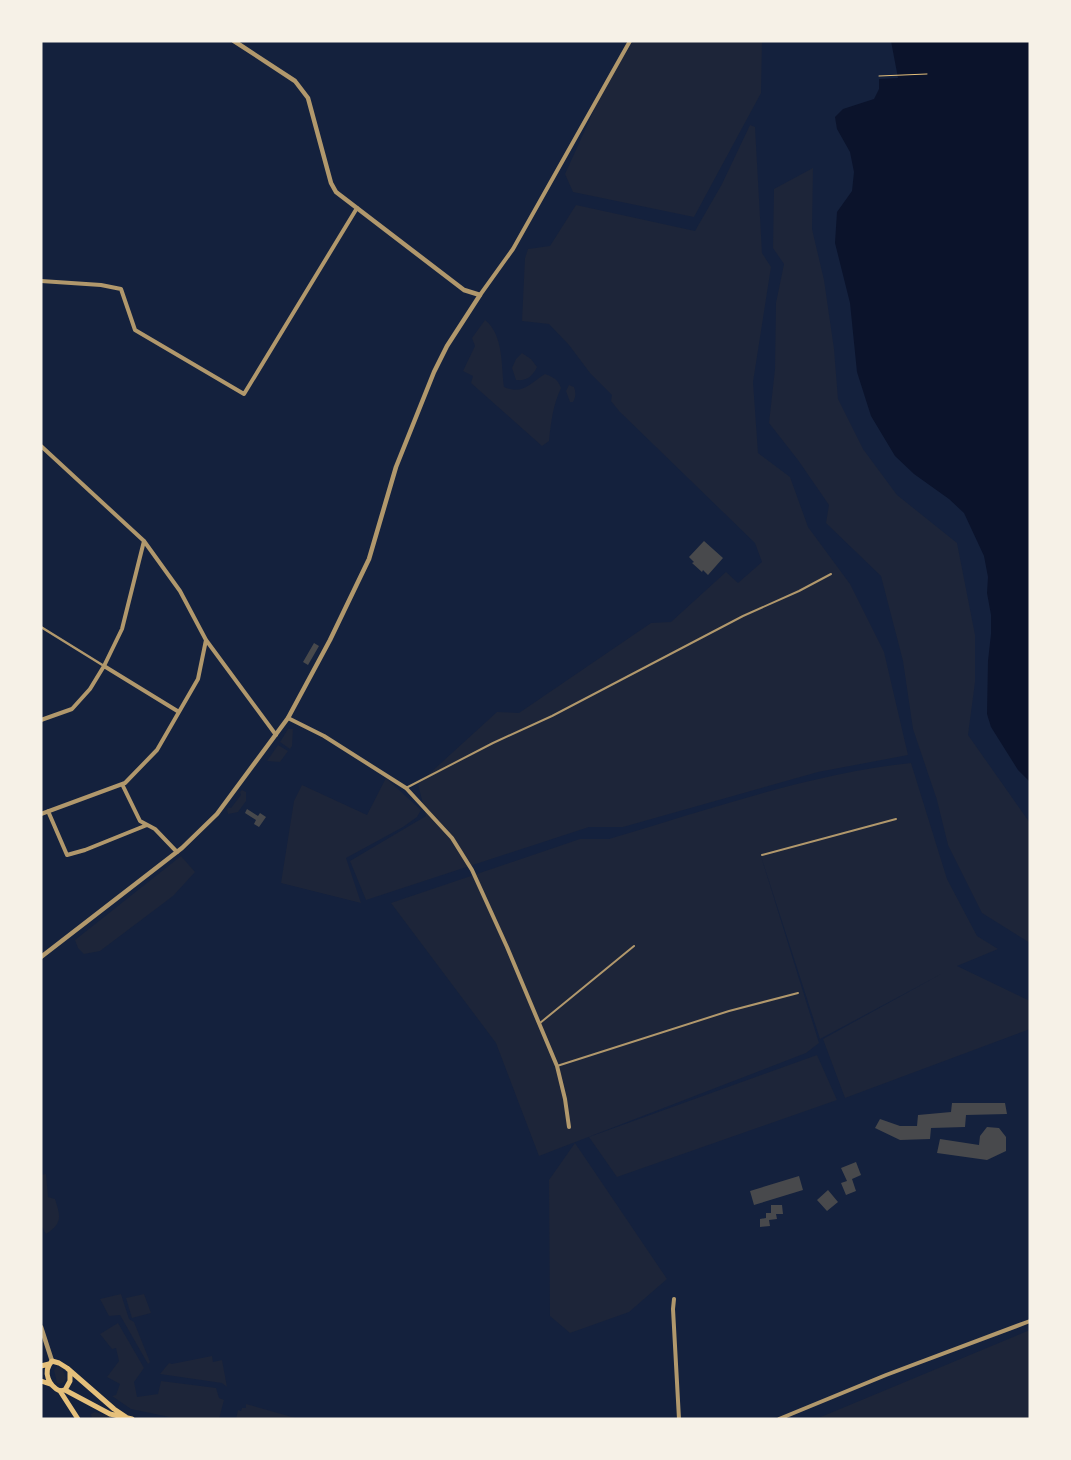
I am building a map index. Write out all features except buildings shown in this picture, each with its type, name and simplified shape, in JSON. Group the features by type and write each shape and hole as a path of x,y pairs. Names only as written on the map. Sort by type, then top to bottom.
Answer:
{"main road":[{"path":"50,1363 47,1376 50,1384"},
{"path":"41,1366 50,1363 63,1365 114,1409 129,1418"},
{"path":"62,1391 70,1382 70,1371"},
{"path":"41,1381 110,1414 129,1418"},
{"path":"62,1391 78,1419"}],"street":[{"path":"234,41 295,81 308,98 331,183 336,192 464,290 480,295"},
{"path":"41,957 177,852 217,814 288,718 330,640 369,559 396,467 446,346 516,244 630,41"},
{"path":"41,281 101,285 121,289 135,330 244,394 357,208"},
{"path":"41,446 144,541 180,591 206,640 276,735"},
{"path":"41,720 72,709 90,689 104,666 122,629 144,541"},
{"path":"41,627 179,712"},
{"path":"41,814 122,784 157,750 198,679 206,640"},
{"path":"288,718 324,736 406,788 452,838 472,870 540,1023 557,1066 570,1127"},
{"path":"122,784 140,821 155,829 177,852"},
{"path":"48,811 67,855 85,850 147,825"},
{"path":"674,1299 672,1309 678,1419"},
{"path":"778,1419 889,1374 1030,1321"},
{"path":"41,1326 50,1363"}],"lane":[{"path":"406,788 492,743 552,716 743,616 799,591 831,574"},
{"path":"762,855 896,819"},
{"path":"540,1023 634,946"},
{"path":"557,1066 729,1011 798,992"}],"path":[{"path":"879,76 927,74"}],"shaded area":[{"path":"633,41 762,41 761,93 694,217 573,192 565,174 605,86"},
{"path":"891,41 1030,41 1030,782 1018,770 991,727 987,714 991,615 984,556 964,513 949,499 914,474 895,456 871,416 857,372 850,303 835,243 837,212 852,191 854,172 850,152 837,129 835,117 843,109 874,99 879,89 879,79 898,78"},
{"path":"750,125 755,127 762,253 771,267 753,382 758,453 790,477 808,527 850,584 884,652 908,755 818,772 623,827 589,827 366,900 350,861 426,816 418,784 497,712 519,713 651,623 671,622 726,572 738,583 762,562 755,543 619,411 611,401 612,395 590,373 569,345 549,324 522,321 525,258 528,249 550,246 576,205 695,231 722,184"},
{"path":"813,168 812,229 824,280 834,349 838,399 863,449 897,495 957,543 975,635 975,682 968,735 1030,823 1030,943 982,913 948,845 937,800 913,729 903,661 881,576 826,523 829,505 798,460 769,423 775,369 776,303 784,264 773,248 774,189"},
{"path":"485,320 491,326 499,342 504,387 516,390 521,389 545,374 555,379 560,385 561,388 554,407 549,441 542,446 471,383 473,376 463,371 475,346 472,338"},
{"path":"522,353 531,359 537,367 529,378 516,380 512,368 516,359"},
{"path":"569,385 574,387 575,391 573,402 570,402 566,391"},
{"path":"288,729 293,729 292,746 290,749 280,742"},
{"path":"278,745 288,751 280,762 267,761"},
{"path":"911,763 947,879 977,936 998,949 957,966 1030,1001 1030,1029 845,1098 823,1039 943,973 820,1039 759,850 819,1043 806,1053 539,1156 496,1043 391,903 580,839 609,839 796,784 834,775"},
{"path":"386,778 421,810 417,817 403,827 346,858 361,903 281,883 294,801 302,785 367,815"},
{"path":"242,790 246,792 246,801 238,812 228,814 228,808 231,808 241,795 240,792"},
{"path":"181,856 195,872 173,896 100,951 84,954 78,948 75,940"},
{"path":"817,1055 837,1100 617,1177 589,1137"},
{"path":"575,1143 667,1279 629,1312 570,1333 550,1316 549,1180"},
{"path":"46,1174 48,1197 55,1199 59,1220 55,1227 46,1234 41,1225 41,1175"},
{"path":"121,1294 129,1319 134,1322 150,1362 148,1364 120,1315 109,1316 100,1299"},
{"path":"144,1294 151,1313 132,1318 126,1298"},
{"path":"118,1323 144,1368 134,1382 137,1397 158,1394 161,1381 216,1388 219,1398 224,1400 219,1419 179,1419 131,1409 112,1396 116,1395 120,1384 107,1377 119,1361 116,1348 112,1349 100,1334"},
{"path":"1030,1330 1030,1419 816,1419"},
{"path":"212,1356 213,1362 222,1360 227,1387 222,1383 160,1374 169,1363"},
{"path":"57,1366 62,1368 66,1378 60,1384 57,1383 54,1370"},
{"path":"246,1404 299,1419 236,1419 238,1410 241,1411 242,1408 246,1408"},
{"path":"95,1412 119,1419 92,1419 91,1414"}]}
